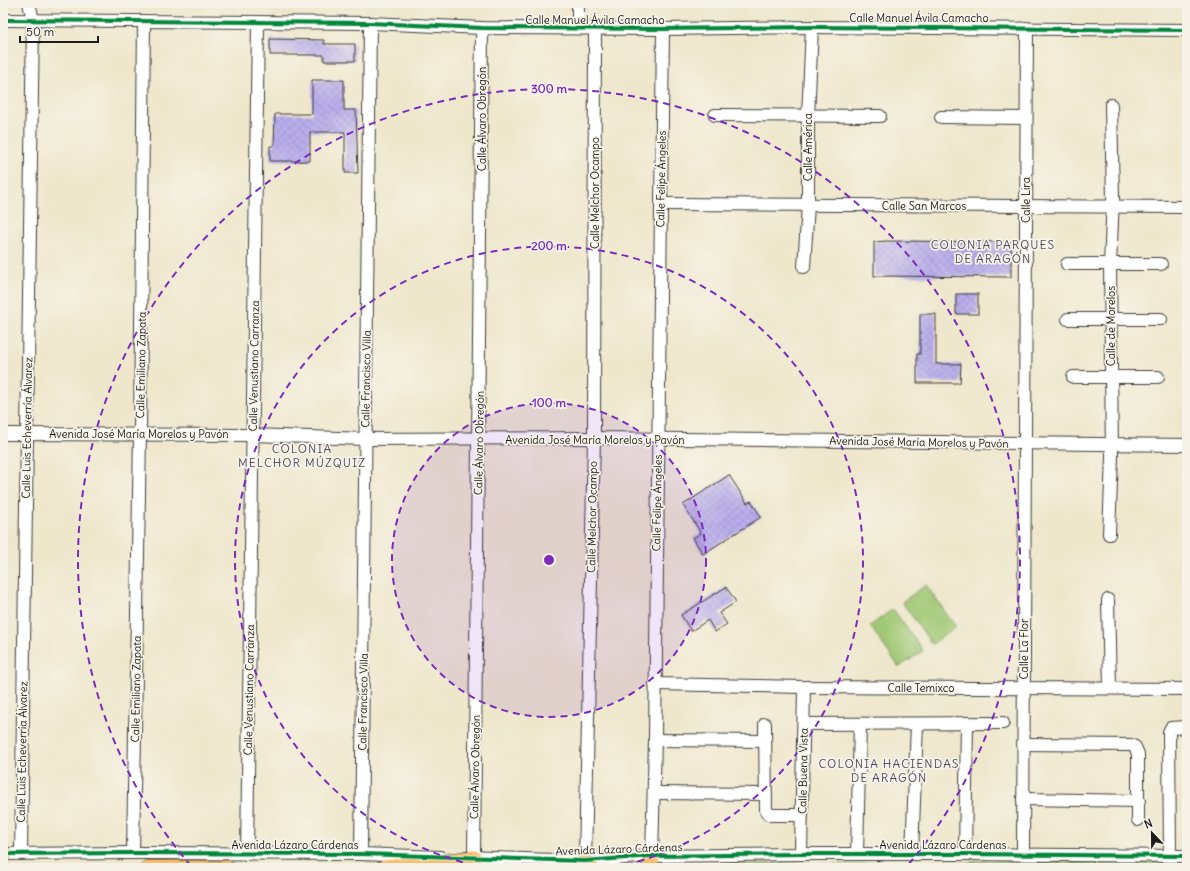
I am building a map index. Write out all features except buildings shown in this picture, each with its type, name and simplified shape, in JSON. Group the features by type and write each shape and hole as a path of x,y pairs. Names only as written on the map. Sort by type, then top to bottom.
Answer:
{"main road":[{"path":"384,868 474,858"},
{"path":"148,868 227,868"}],"street":[{"name":"Calle Luis Echeverría Álvarez","path":"21,853 33,20 29,3"},
{"path":"578,3 578,28"},
{"name":"Calle Manuel Ávila Camacho","path":"3,20 370,23 482,28 595,29 812,27 1187,30"},
{"name":"Calle Emiliano Zapata","path":"133,853 140,434 144,21"},
{"name":"Calle Venustiano Carranza","path":"247,854 258,22"},
{"name":"Calle Francisco Villa","path":"361,854 370,23"},
{"name":"Calle América","path":"804,267 808,205 808,117 812,27"},
{"name":"Calle Álvaro Obregón","path":"474,858 482,28"},
{"name":"Calle Lira","path":"1024,443 1027,28"},
{"name":"Calle Melchor Ocampo","path":"588,864 594,438 595,29"},
{"name":"Calle Felipe Ángeles","path":"651,862 655,740 657,440 663,29"},
{"name":"Calle de Morelos","path":"1109,534 1111,444 1111,105"},
{"path":"715,115 808,117 880,116"},
{"path":"941,117 1026,118"},
{"name":"Calle San Marcos","path":"661,204 1026,206 1112,208 1187,207"},
{"path":"1067,264 1161,264"},
{"path":"1068,319 1161,319"},
{"path":"1073,377 1158,377"},
{"name":"Avenida José María Morelos y Pavón","path":"3,434 253,435 366,439 594,438 657,440 1187,445"},
{"name":"Calle La Flor","path":"1023,854 1024,443"},
{"path":"1108,600 1110,688"},
{"name":"Calle Temixco","path":"655,684 804,687 1187,689"},
{"name":"Calle Buena Vista","path":"801,854 804,687"},
{"path":"965,854 967,723"},
{"path":"804,724 1003,723"},
{"path":"764,724 766,809 769,814 802,815"},
{"path":"857,854 860,724"},
{"path":"912,854 917,724"},
{"path":"1170,856 1169,732 1171,728 1186,727"},
{"path":"655,740 765,741"},
{"path":"1023,744 1131,745 1135,747 1138,754 1138,820"},
{"path":"654,793 766,794"},
{"path":"1023,799 1139,801"},
{"name":"Avenida Lázaro Cárdenas","path":"3,855 21,853 361,854 588,864 801,854 1187,856"}],"green space":[{"path":"926,585 956,627 932,644 902,602"},
{"path":"893,609 923,651 899,667 870,626"},
{"path":"972,861 1187,863 1187,868 669,868 669,862 701,864 972,863"}],"cycle path":[{"path":"3,20 370,23 482,28 663,29 812,27 1187,30"},
{"path":"3,854 361,854 585,861 652,856 801,854 1187,856"}],"district":[{"name":"COLONIA PARQUES DE ARAGÓN","path":"993,251"},
{"name":"COLONIA MELCHOR MÚZQUIZ","path":"302,455"},
{"name":"COLONIA HACIENDAS DE ARAGÓN","path":"889,770"}]}
